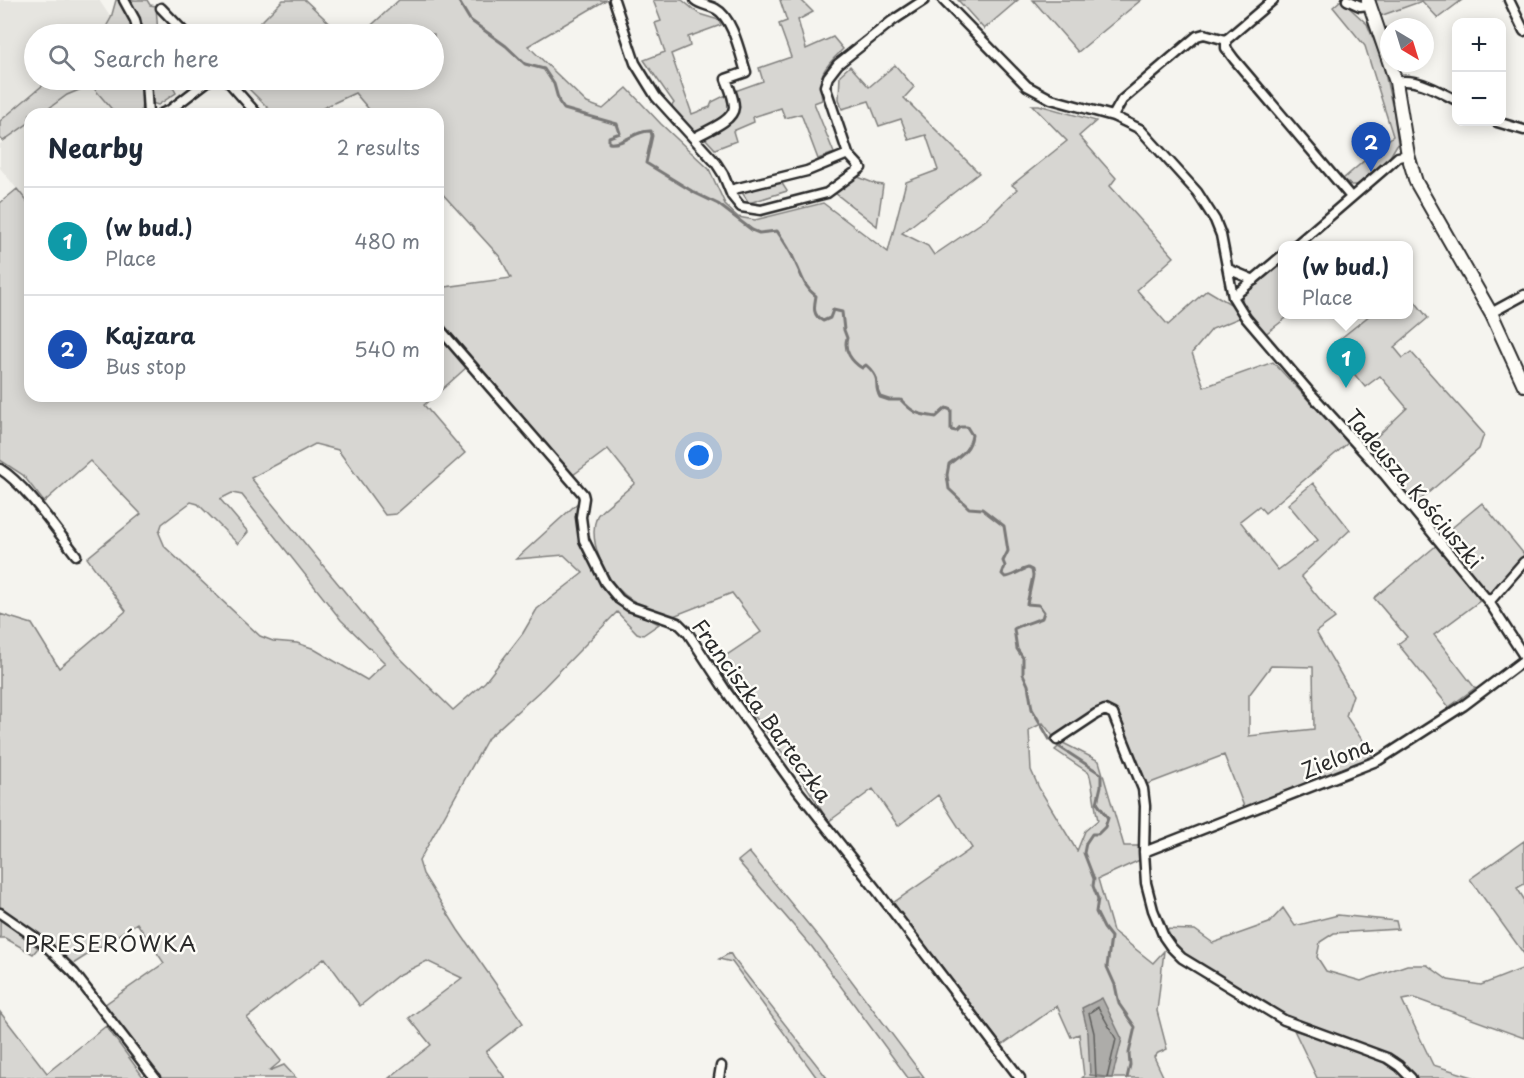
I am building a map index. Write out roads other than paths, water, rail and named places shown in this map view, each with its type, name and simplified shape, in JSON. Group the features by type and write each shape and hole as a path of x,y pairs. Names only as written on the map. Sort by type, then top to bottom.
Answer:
{"street":[{"path":"124,0 136,24"},
{"path":"614,0 635,63 656,98 716,163 732,196 741,207 761,210 827,194 861,168 848,154 825,86 828,76 837,64 910,7 924,0"},
{"path":"694,0 715,8 725,16 730,24 746,72 726,79 734,105 732,113 728,118 694,138"},
{"name":"Tadeusza Kościuszki","path":"943,0 1027,86 1051,99 1113,116 1140,129 1197,192 1215,220 1233,297 1246,318 1384,474 1489,603 1524,658"},
{"path":"1273,0 1226,40 1226,48 1351,197"},
{"path":"1347,0 1360,6 1368,2 1396,82 1408,155 1416,182 1491,313 1524,385"},
{"path":"1509,0 1524,31"},
{"path":"161,8 176,24"},
{"path":"1113,116 1122,100 1197,36 1204,34 1226,40"},
{"path":"1396,82 1412,81 1452,98"},
{"path":"147,90 148,108"},
{"path":"173,108 196,90"},
{"path":"236,90 252,108"},
{"path":"1506,125 1524,130"},
{"path":"730,190 807,171 848,154"},
{"path":"1300,241 1398,157 1408,155"},
{"path":"1233,297 1278,259"},
{"path":"1228,269 1254,280"},
{"path":"1491,313 1524,295"},
{"name":"Franciszka Barteczka","path":"444,334 583,494 581,517 584,540 605,582 619,599 629,606 678,623 688,633 726,692 795,787 915,939 1020,1078"},
{"path":"0,469 22,489 76,555"},
{"path":"1489,603 1524,562"},
{"name":"Zielona","path":"1144,852 1379,760 1462,706 1524,658"},
{"path":"1057,741 1096,714 1105,710 1113,714 1143,789 1146,883 1153,910 1164,936 1182,958 1284,1020 1387,1058 1411,1078"},
{"path":"0,913 43,943 74,973 155,1078"},
{"path":"719,1078 721,1066"}],"water":[{"path":"1102,998 1122,1039 1112,1078 1090,1075 1088,1033 1082,1008"}],"waterway":[{"path":"458,0 470,20 506,46 525,64 544,69 554,84 559,102 564,109 617,124 620,133 609,137 609,143 620,142 645,131 651,131 646,163 695,193 718,204 752,230 759,233 777,231 790,251 806,286 816,296 814,307 817,316 823,321 830,318 833,310 842,312 847,351 858,365 862,368 866,365 875,375 880,397 901,400 913,411 930,416 936,417 946,408 951,410 951,430 956,431 960,427 967,427 972,435 971,440 964,452 949,464 947,475 949,489 969,508 982,509 1004,526 1008,551 1003,561 1005,566 1002,574 1005,577 1028,568 1032,570 1033,576 1027,604 1039,605 1044,612 1042,618 1014,629 1017,649 1023,658 1023,674 1028,685 1032,709 1050,740"},
{"path":"1058,746 1101,774 1097,803 1108,818 1105,827 1098,834 1092,834 1086,843 1084,853 1094,879 1093,886 1098,899 1096,912 1111,937 1107,967 1115,985 1119,1004 1135,1027 1129,1053 1130,1065 1127,1078"}],"place":[{"name":"Kajzara","path":"1371,172"},
{"name":"(w bud.)","path":"1346,388"}],"district":[{"name":"PRESERÓWKA","path":"111,942"}]}
